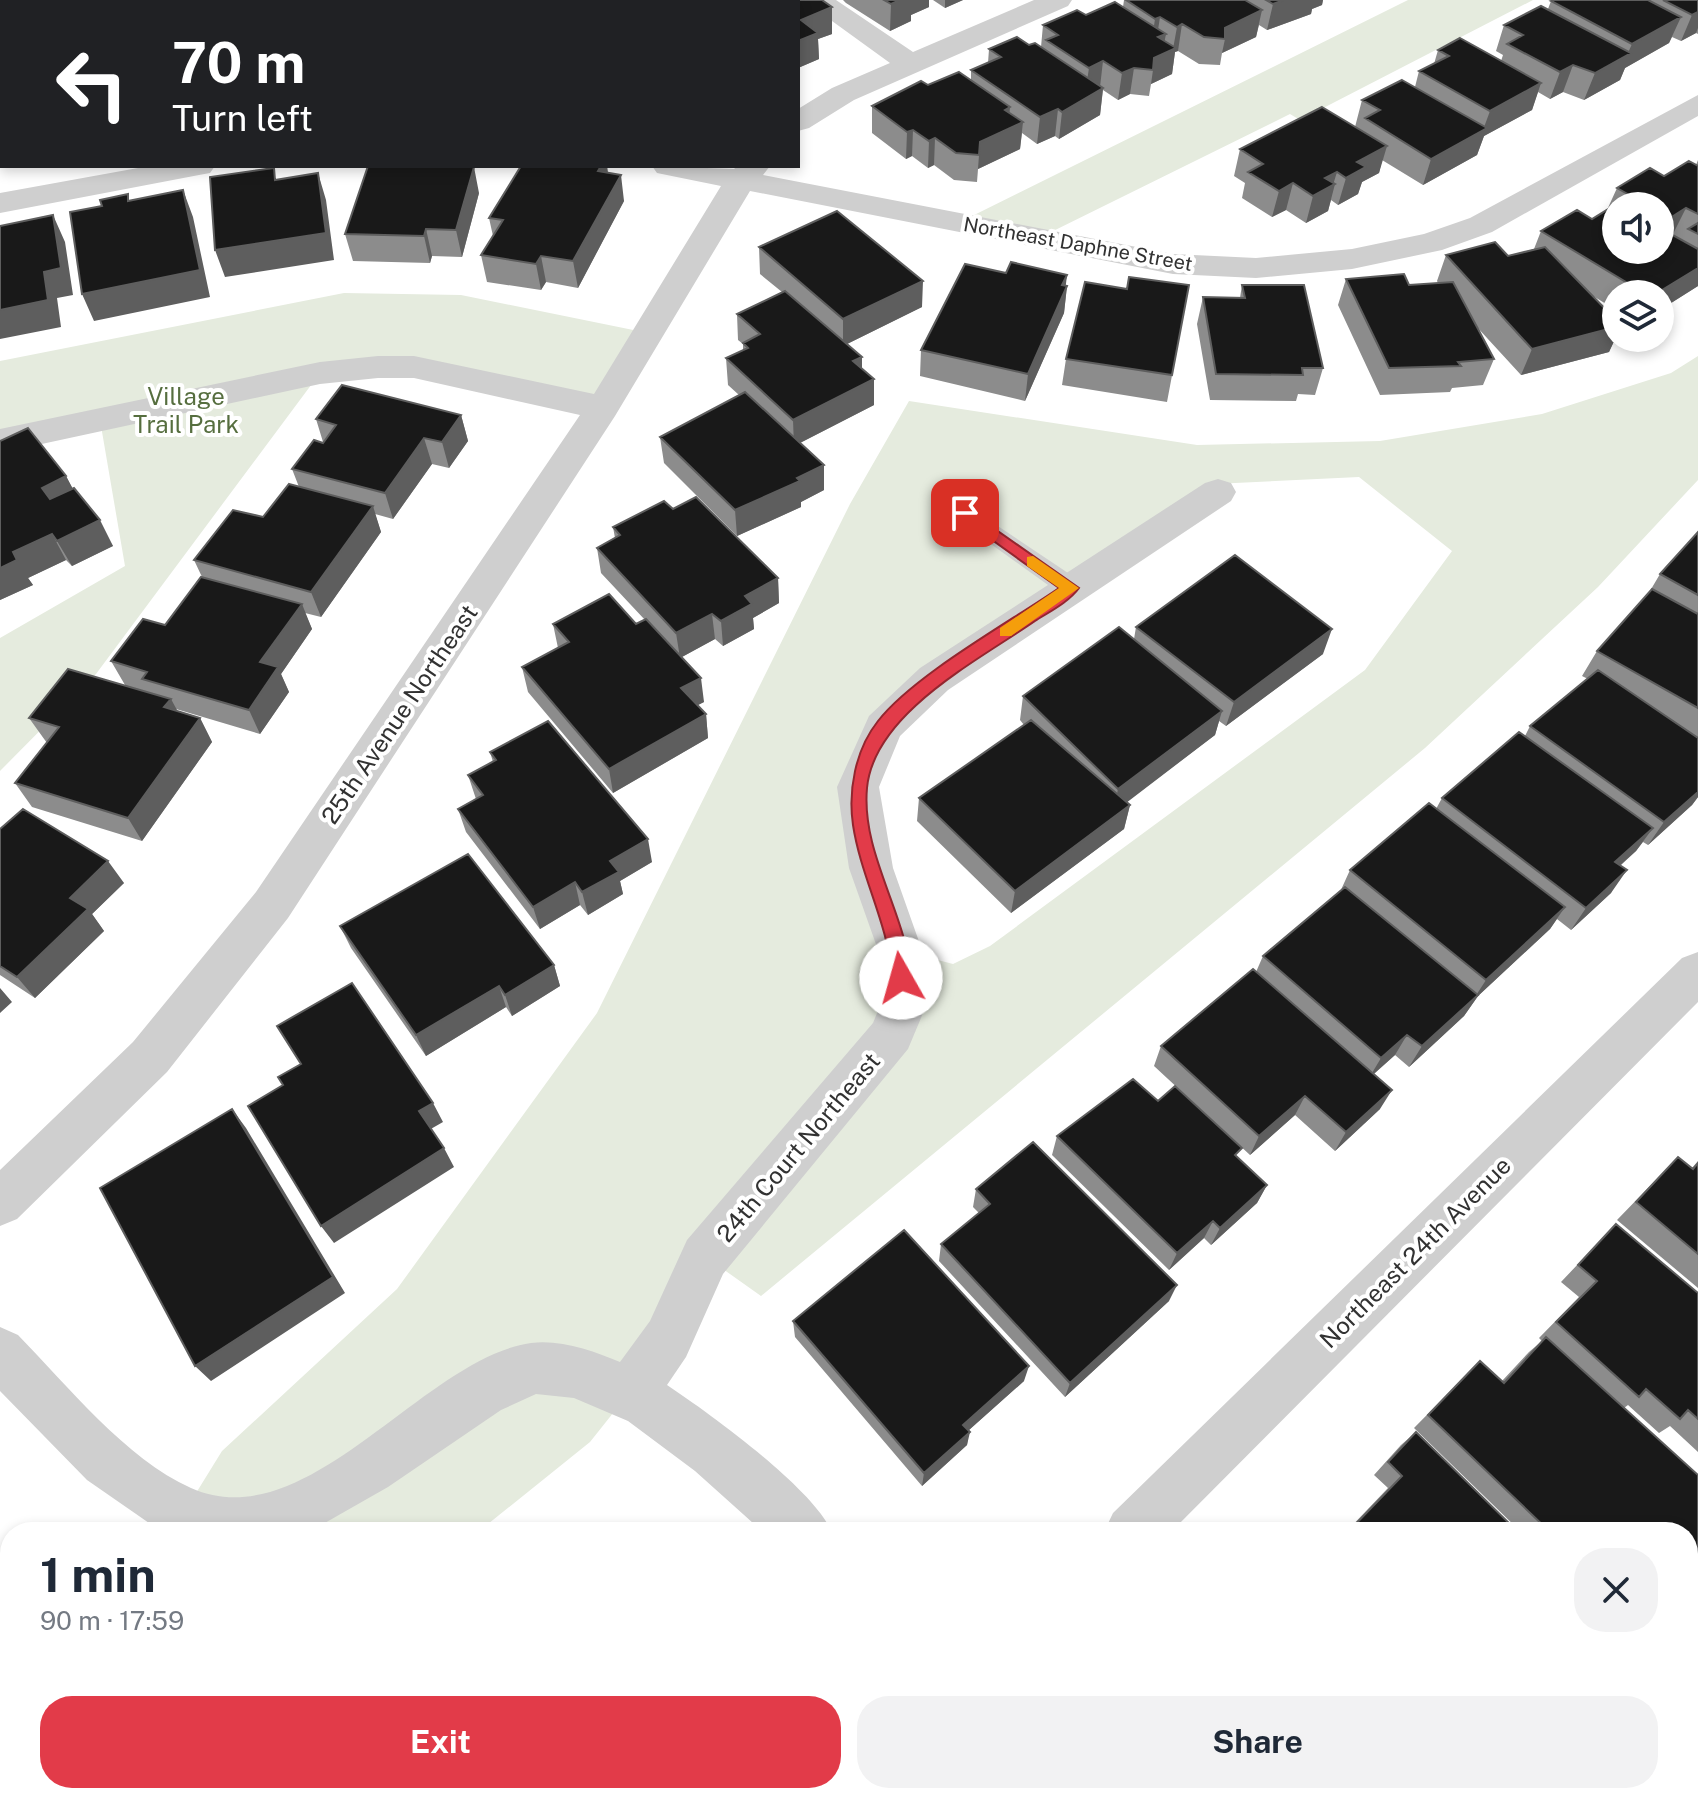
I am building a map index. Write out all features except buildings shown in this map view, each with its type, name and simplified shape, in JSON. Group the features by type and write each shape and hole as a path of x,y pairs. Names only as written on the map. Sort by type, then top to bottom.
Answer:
{"street":[{"path":"817,0 911,64"},
{"path":"800,121 843,94 1058,0"},
{"name":"Northeast Daphne Street","path":"691,168 747,173 1173,264 1256,268 1352,259 1431,243 1481,225 1698,104"},
{"path":"0,203 188,168"},
{"name":"25th Avenue Northeast","path":"0,1203 150,1057 272,905 603,408 747,173"},
{"path":"0,441 320,373 378,367 414,367 603,408"},
{"name":"24th Court Northeast","path":"629,1393 668,1339 705,1257 892,1035 903,1006 900,950 871,868 858,787 883,727 934,679 1218,492"},
{"name":"Northeast 24th Avenue","path":"1142,1522 1698,972"},
{"path":"0,1353 59,1415 120,1471 183,1514 239,1522"},
{"path":"259,1522 306,1505 414,1438 479,1392 534,1368 597,1378 629,1393 677,1423 792,1522"}],"lane":[{"path":"965,513 1071,588"}],"green space":[{"path":"1408,0 1533,0 1300,120 1290,114 1039,238 958,223"},
{"name":"Village Trail Park","path":"344,293 461,295 648,333 603,408 414,367 320,373 96,674 0,771 0,638 125,566 100,420 0,441 0,361"},
{"path":"1698,356 1698,480 1598,587 1425,748 761,1296 706,1257 629,1393 590,1442 490,1522 178,1522 222,1451 397,1289 597,1013 850,504 909,401 1197,445 1380,441 1542,414 1671,373","holes":["1359,477 1452,551 1365,670 990,946 953,964 900,950 870,755 911,698 1214,484"]}],"slow traffic":[{"path":"1005,632 1071,588 1033,561"}],"route":[{"path":"901,978 900,950 887,906 871,868 862,825 858,787 870,755 883,727 911,698 934,679 1071,588 965,513"}]}
